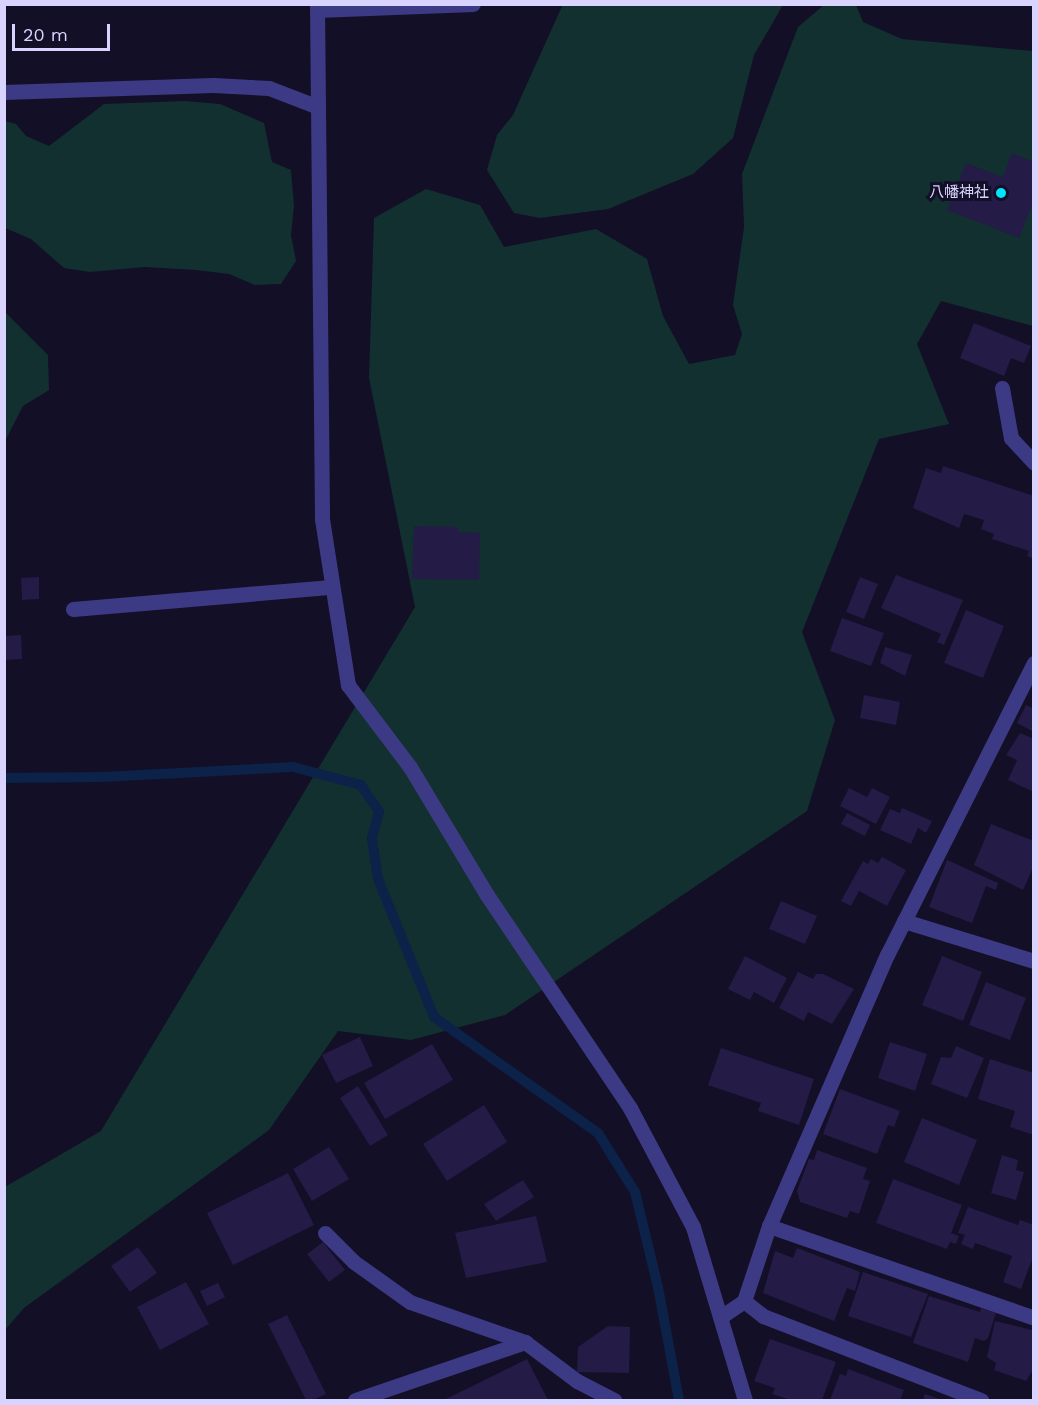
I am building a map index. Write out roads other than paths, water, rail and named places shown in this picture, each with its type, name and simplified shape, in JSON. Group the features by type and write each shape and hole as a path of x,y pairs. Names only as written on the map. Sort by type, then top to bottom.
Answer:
{"street":[{"path":"473,4 317,7 316,106 322,519 348,685 410,767 488,895 630,1108 693,1227 722,1316 745,1401"},
{"path":"4,92 213,85 268,88 316,106"},
{"path":"1002,388 1011,438 1034,463"},
{"path":"73,609 331,587"},
{"path":"722,1316 744,1301 769,1226 904,921 1034,663"},
{"path":"904,921 1034,961"},
{"path":"769,1226 1034,1318"},
{"path":"325,1233 354,1262 410,1302 525,1342 577,1381 614,1401"},
{"path":"744,1301 763,1316 981,1401"},
{"path":"355,1401 525,1342"}],"waterway":[{"path":"4,778 102,777 293,767 361,785 379,812 372,838 378,879 434,1017 598,1133 635,1192 658,1287 679,1400"}],"place":[{"name":"八幡神社","path":"1001,193"}]}
